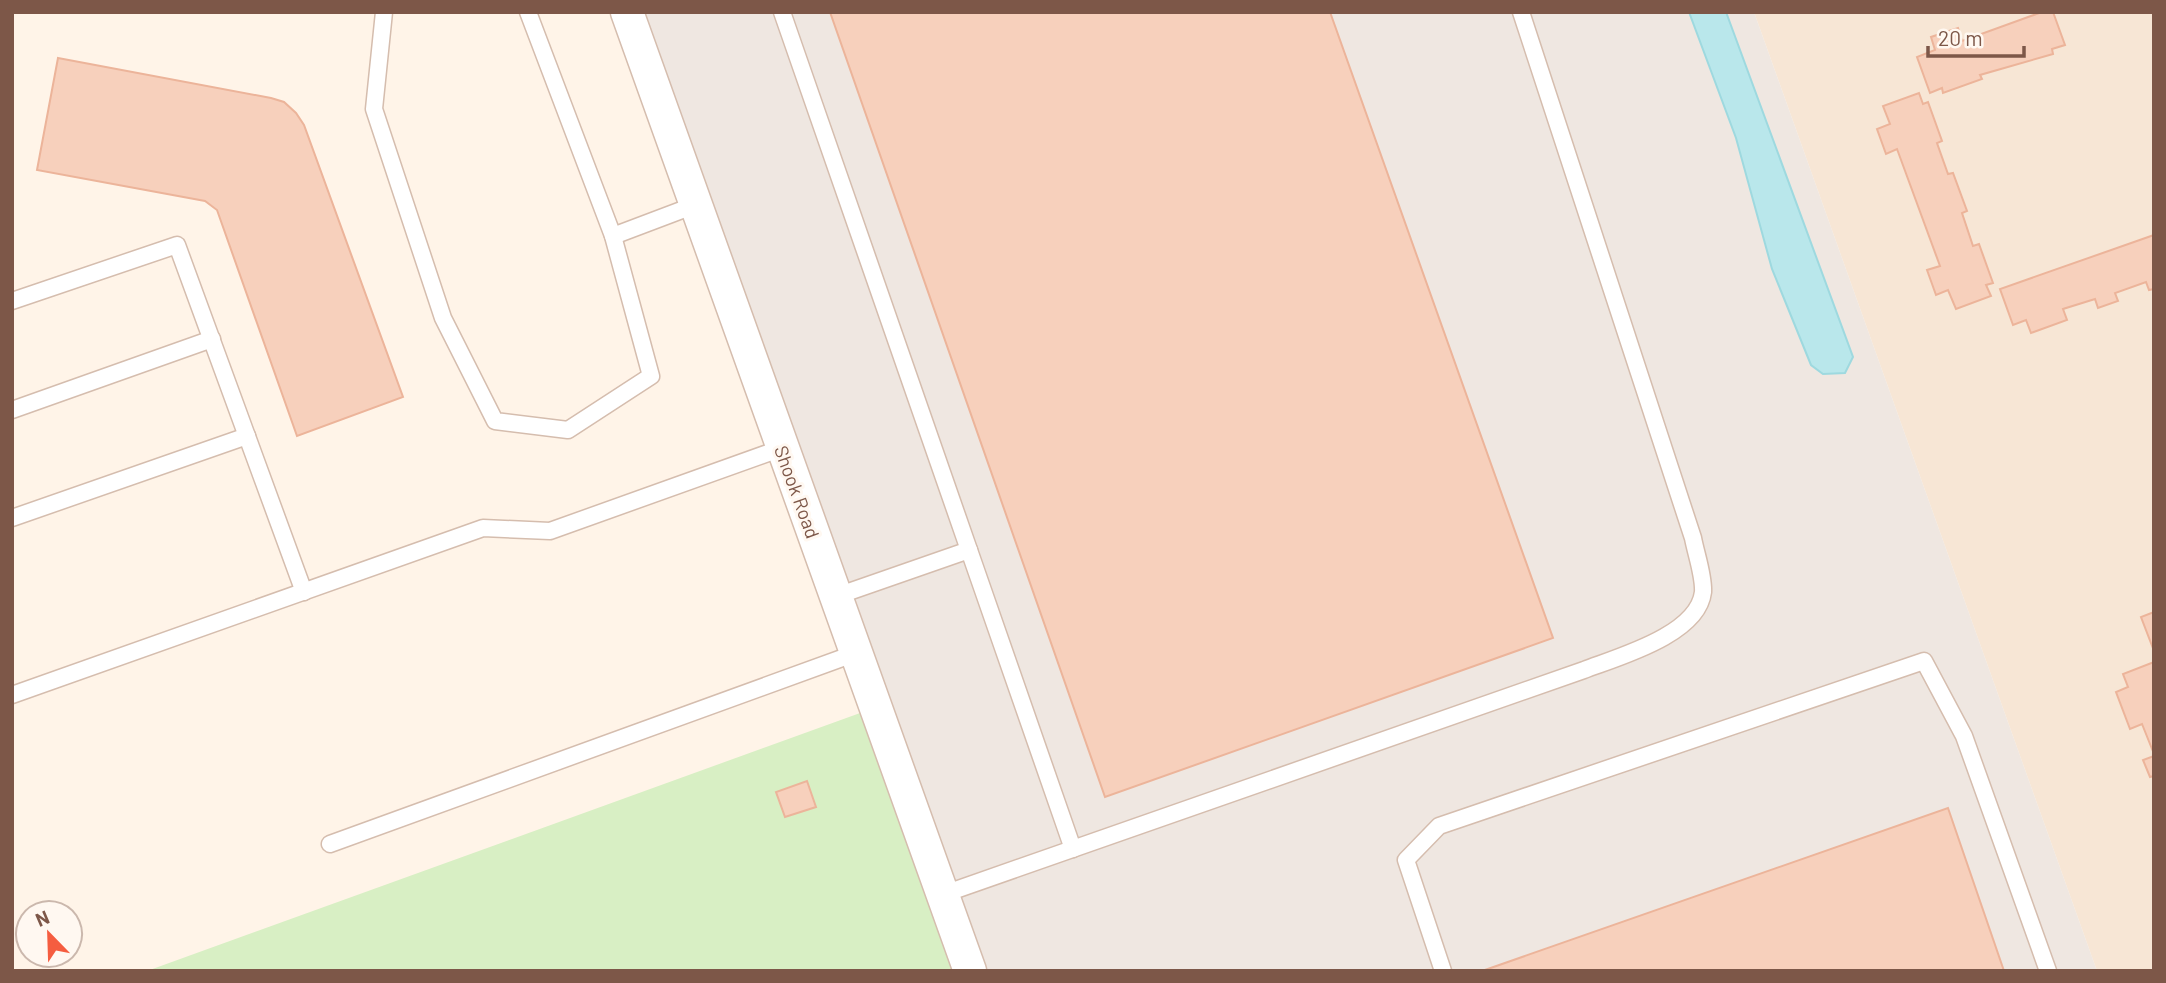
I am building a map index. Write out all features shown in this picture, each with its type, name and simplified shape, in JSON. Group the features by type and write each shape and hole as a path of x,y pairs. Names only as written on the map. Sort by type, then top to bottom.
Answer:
{"street":[{"name":"Shook Road","path":"627,12 834,597 970,971"}],"lane":[{"path":"384,12 374,109 443,318 495,421 568,430 650,376 613,236 528,12"},
{"path":"782,12 1073,849"},
{"path":"944,894 1584,670 1649,645 1690,620 1703,593 1693,538 1521,12"},
{"path":"613,236 695,205"},
{"path":"12,301 177,245 303,592"},
{"path":"12,410 212,339"},
{"path":"12,518 247,436"},
{"path":"12,695 483,528 550,531 782,448"},
{"path":"834,597 969,550"},
{"path":"330,844 856,653"},
{"path":"1443,971 1406,860 1439,826 1924,661 1964,736 2048,971"}],"shaded area":[{"path":"642,12 1754,12 2097,971 972,971"},
{"path":"1754,12 2154,12 2154,971 2097,971"}],"green space":[{"path":"885,704 972,971 147,971"}],"water":[{"path":"1689,12 1726,12 1853,357 1845,373 1823,374 1811,365 1772,269 1736,138"}],"building":[{"path":"830,12 1330,12 1553,638 1105,797"},
{"path":"2042,12 2053,12 2065,45 2052,49 2053,54 1980,75 1982,79 1943,93 1942,88 1930,93 1917,57 1935,50 1931,37 1958,28 1962,41"},
{"path":"58,58 271,98 284,102 296,113 304,125 403,397 297,436 217,210 205,201 37,170"},
{"path":"1919,93 1923,104 1928,102 1942,141 1937,143 1948,174 1953,173 1967,211 1962,213 1973,246 1979,244 1993,283 1986,285 1991,296 1956,309 1948,290 1936,295 1927,270 1940,266 1897,149 1886,154 1877,129 1890,124 1883,106"},
{"path":"2154,235 2154,289 2149,290 2146,282 2115,293 2118,301 2098,308 2095,299 2063,309 2067,320 2031,333 2026,320 2013,325 2000,289"},
{"path":"2154,612 2154,651 2141,617"},
{"path":"2154,662 2154,754 2142,724 2130,729 2116,692 2128,687 2123,674"},
{"path":"2154,756 2154,776 2150,777 2143,760"},
{"path":"807,781 816,807 785,817 776,792"},
{"path":"1948,808 2004,971 1482,971"}]}
